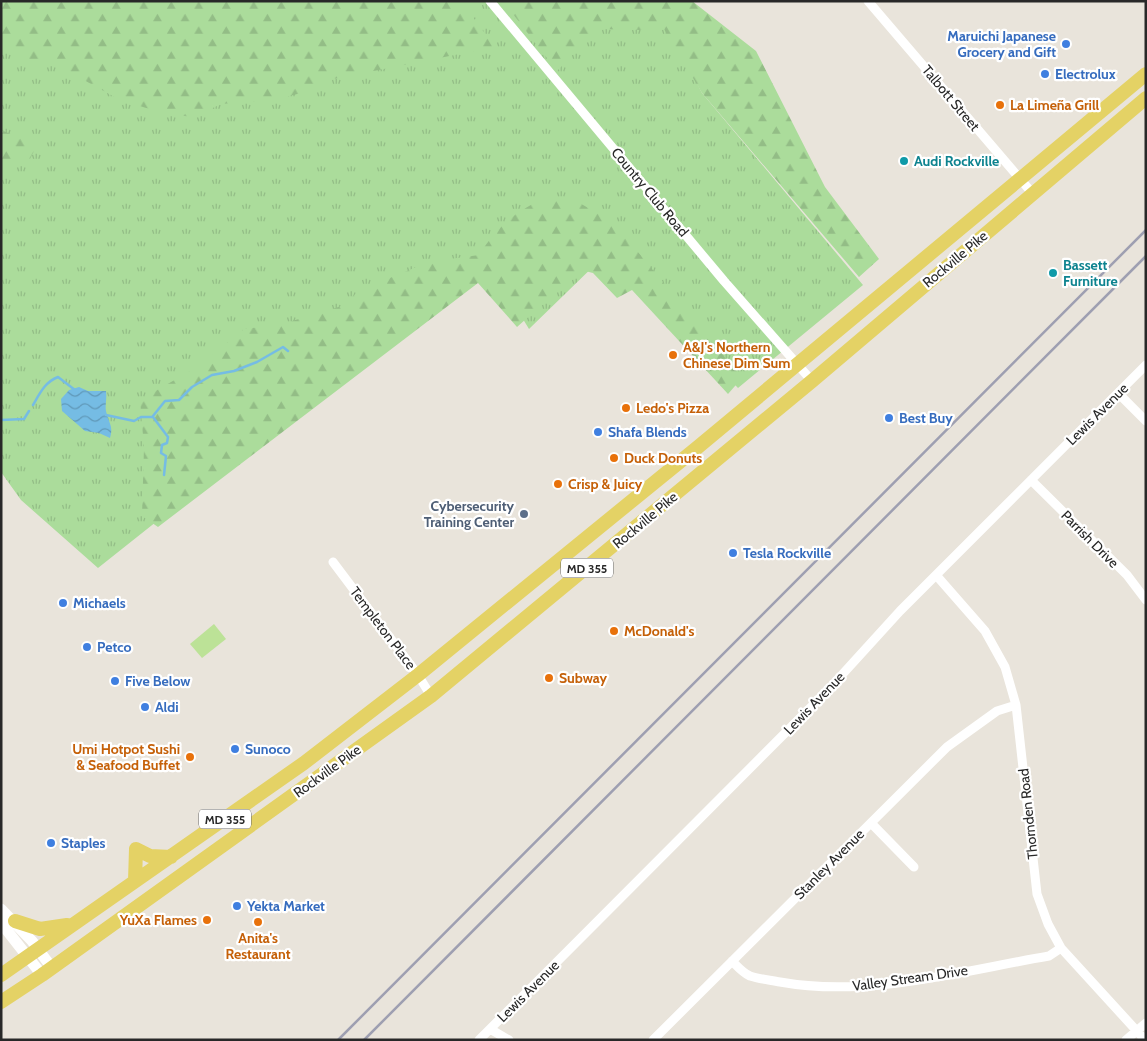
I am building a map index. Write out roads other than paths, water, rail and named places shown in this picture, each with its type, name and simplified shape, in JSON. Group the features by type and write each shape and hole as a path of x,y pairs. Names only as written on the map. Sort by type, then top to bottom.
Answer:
{"main road":[{"name":"Rockville Pike","path":"1,975 171,858 304,762 418,675 908,274 1146,74"},
{"name":"Rockville Pike","path":"1,1002 431,696 812,381 1146,98"},
{"path":"908,274 920,288"},
{"path":"135,881 136,848 150,856 171,858"},
{"path":"8,922 40,929 50,929 75,923"}],"street":[{"name":"Country Club Road","path":"490,1 812,381"},
{"name":"Talbott Street","path":"868,1 1033,194"},
{"name":"Lewis Avenue","path":"479,1040 829,689 936,575 1146,365"},
{"path":"1118,393 1146,421"},
{"name":"Parrish Drive","path":"1031,480 1127,575 1146,600"},
{"name":"Templeton Place","path":"333,562 418,675 431,696"},
{"name":"Thornden Road","path":"936,575 985,631 1005,667 1016,705 1037,894 1048,924 1061,948 1144,1040"},
{"name":"Stanley Avenue","path":"654,1040 947,747 997,711 1016,705"},
{"path":"870,823 914,867"},
{"path":"1,909 8,922 47,971"},
{"name":"Valley Stream Drive","path":"732,961 747,975 754,977 797,985 842,988 913,980 1049,956 1061,948"},
{"path":"1126,1040 1146,1023"},
{"path":"490,1029 509,1040"}],"water":[{"path":"79,387 88,391 106,391 106,411 111,430 110,438 99,433 85,431 62,411 61,399 69,390"}],"waterway":[{"path":"153,416 165,401 179,400 192,387 212,375 234,371 257,362 283,347 288,351"},
{"path":"33,405 46,385 58,377 75,390"},
{"path":"1,420 24,419 29,411"},
{"path":"106,415 134,421 141,417 153,417 168,437 167,443 162,445 161,453 166,456 164,475"}],"railway":[{"path":"338,1040 1146,230"},
{"path":"364,1040 1146,256"}],"place":[{"name":"Maruichi Japanese Grocery and Gift","path":"1066,44"},
{"name":"Electrolux","path":"1045,74"},
{"name":"La Limeña Grill","path":"1000,105"},
{"name":"Audi Rockville","path":"904,161"},
{"name":"Bassett Furniture","path":"1053,273"},
{"name":"A&J's Northern Chinese Dim Sum","path":"673,355"},
{"name":"Ledo's Pizza","path":"626,408"},
{"name":"Best Buy","path":"889,418"},
{"name":"Shafa Blends","path":"598,432"},
{"name":"Duck Donuts","path":"614,458"},
{"name":"Crisp & Juicy","path":"558,484"},
{"name":"Cybersecurity Training Center","path":"524,514"},
{"name":"Tesla Rockville","path":"733,553"},
{"name":"Michaels","path":"63,603"},
{"name":"McDonald's","path":"614,631"},
{"name":"Petco","path":"87,647"},
{"name":"Subway","path":"549,678"},
{"name":"Five Below","path":"115,681"},
{"name":"Aldi","path":"145,707"},
{"name":"Sunoco","path":"235,749"},
{"name":"Umi Hotpot Sushi & Seafood Buffet","path":"190,757"},
{"name":"Staples","path":"51,843"},
{"name":"Yekta Market","path":"237,906"},
{"name":"YuXa Flames","path":"207,920"},
{"name":"Anita's Restaurant","path":"258,922"}]}
